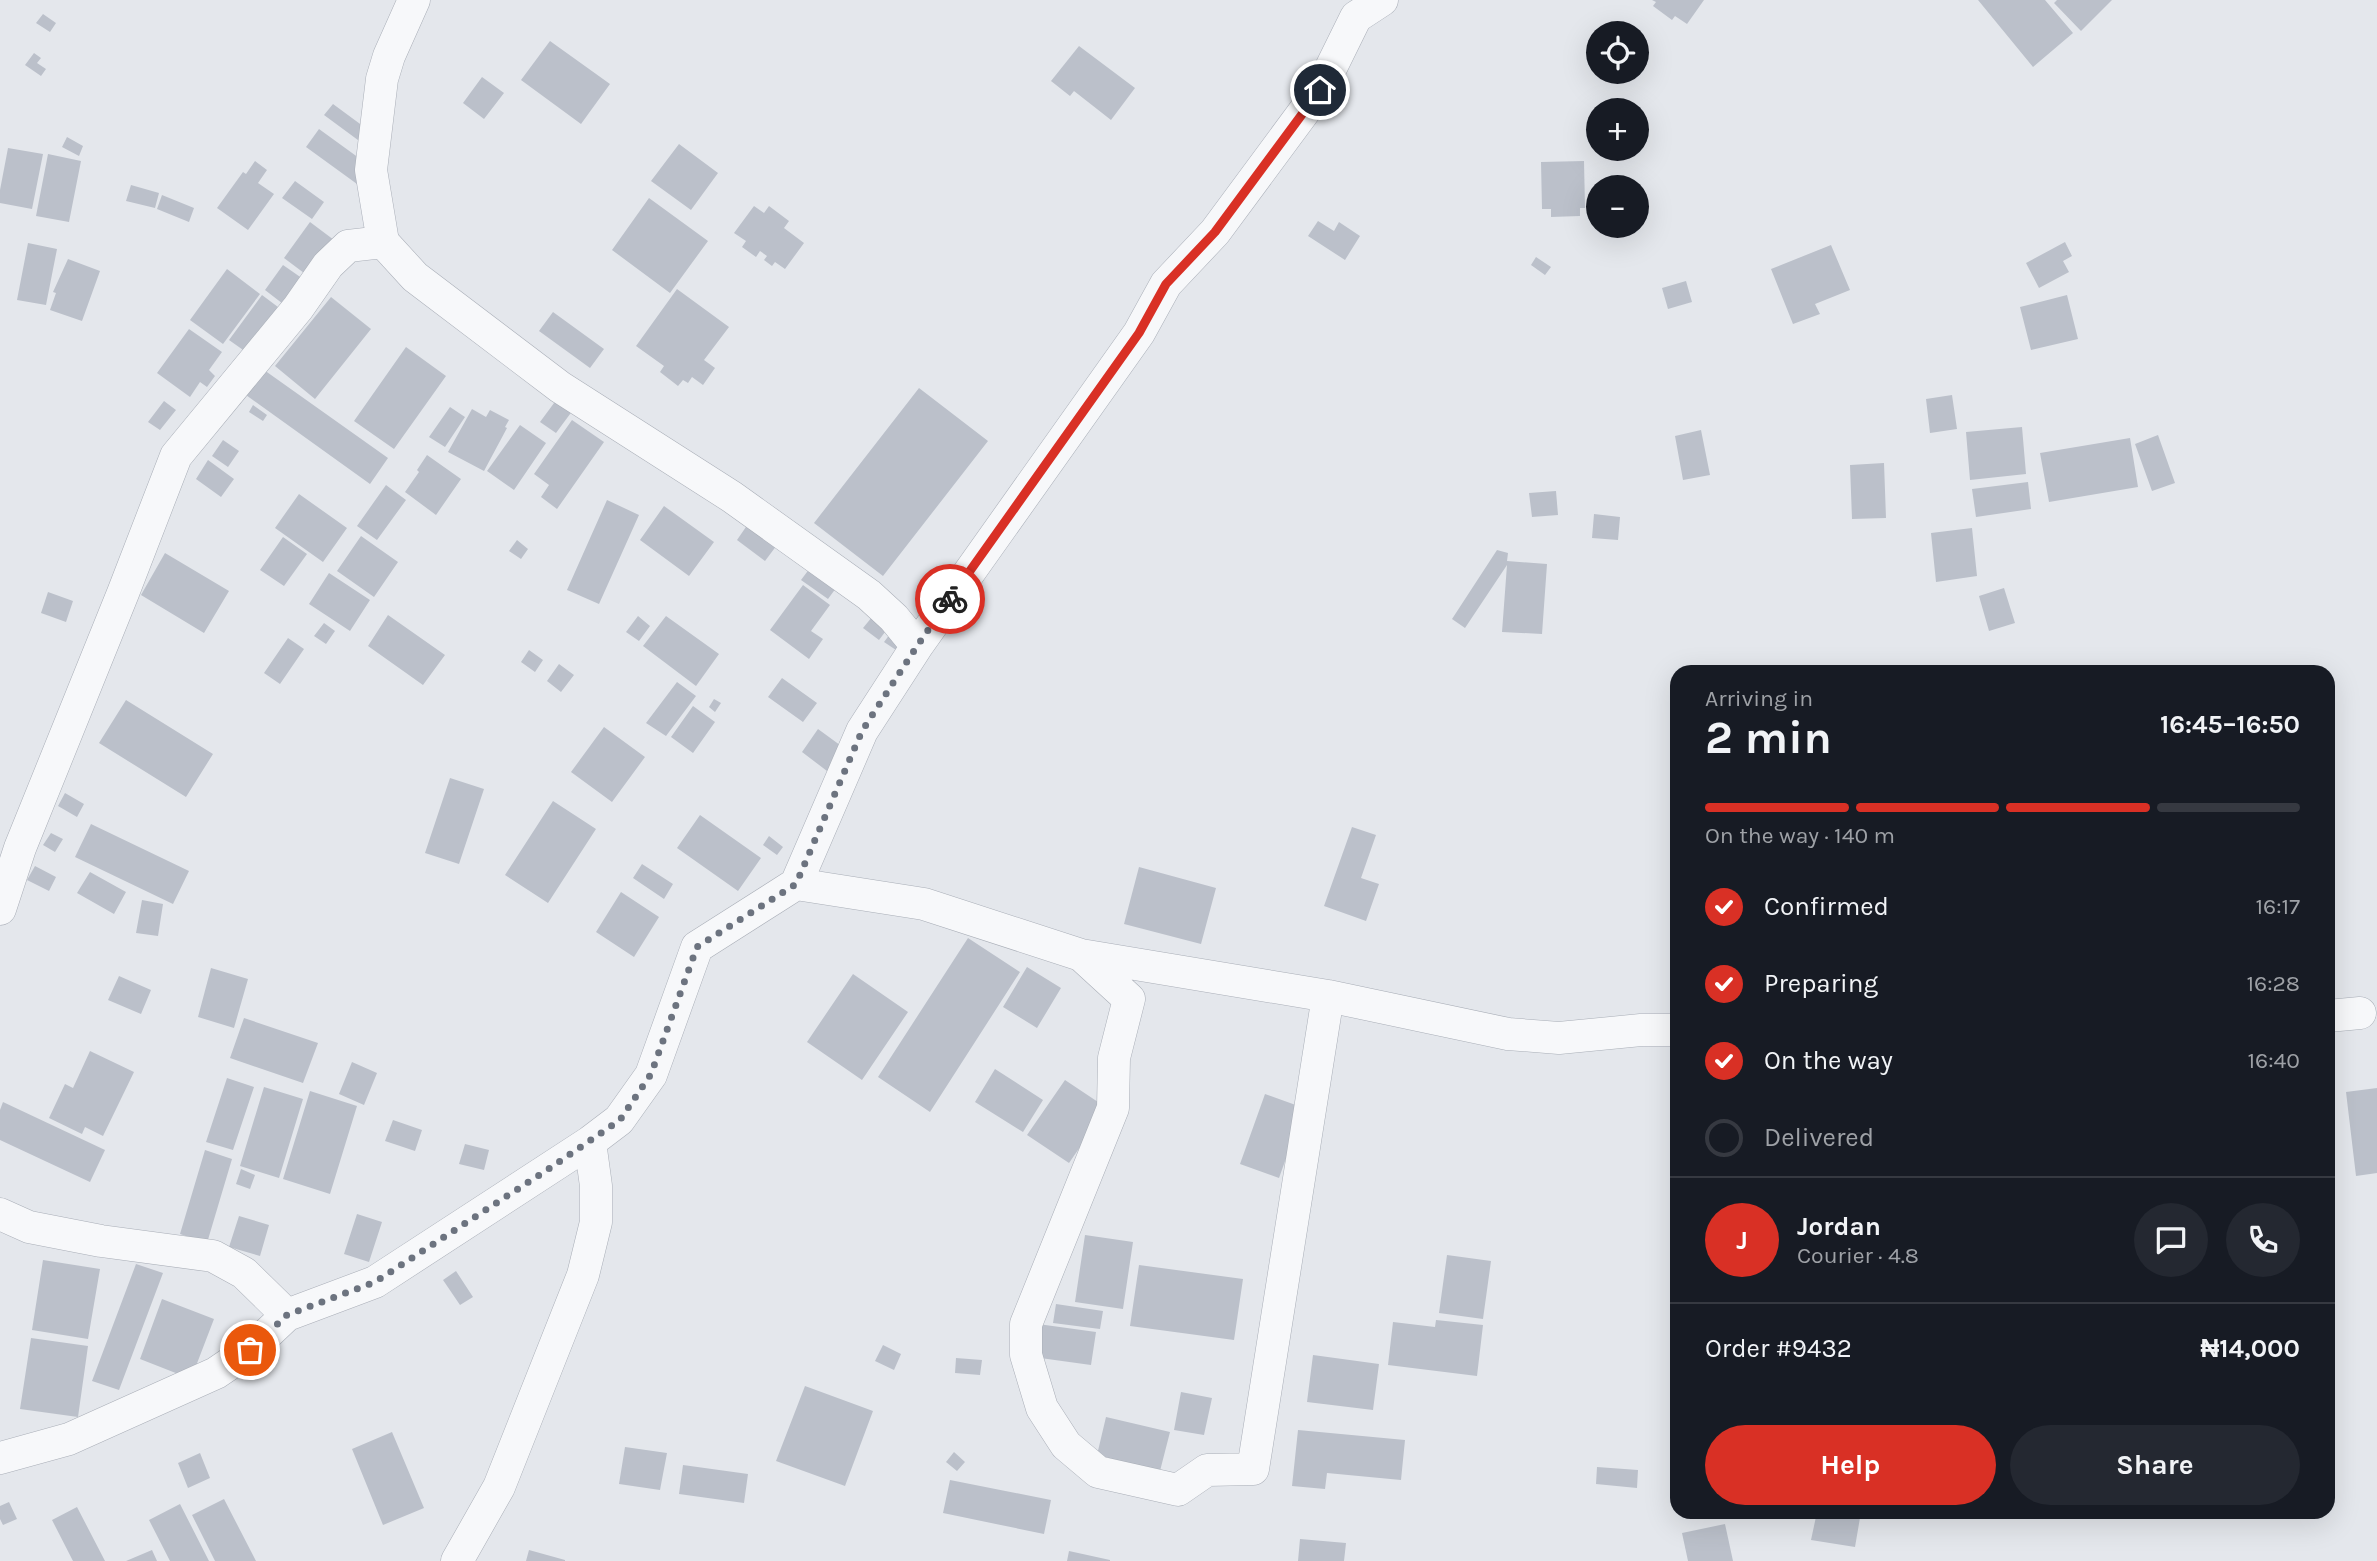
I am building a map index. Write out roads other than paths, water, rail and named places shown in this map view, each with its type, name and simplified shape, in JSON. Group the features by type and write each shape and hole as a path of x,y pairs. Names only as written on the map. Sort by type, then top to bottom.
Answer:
{"street":[{"path":"414,0 389,56 382,79 371,170 383,242 415,277 560,387 732,497 869,595 894,618 917,646"},
{"path":"0,1458 69,1440 216,1373 250,1350 287,1315 375,1282 620,1120 651,1074 697,947 796,884 862,731 917,646 1139,333 1166,284 1215,232 1320,90 1356,17 1382,0"},
{"path":"0,909 20,848 124,593 176,456 298,308 328,265 348,246 383,242"},
{"path":"796,884 924,904 1082,955 1328,996 1508,1034 1559,1038 1670,1030"},
{"path":"1082,955 1129,999 1114,1058 1113,1108 1026,1324 1026,1354 1042,1408 1066,1445 1098,1472 1178,1490 1207,1470 1253,1469 1328,996"},
{"path":"2335,1015 2360,1013"},
{"path":"457,1561 499,1487 583,1275 596,1222 596,1186 590,1142"},
{"path":"0,1214 29,1227 101,1241 213,1256 244,1273 287,1315"}]}
